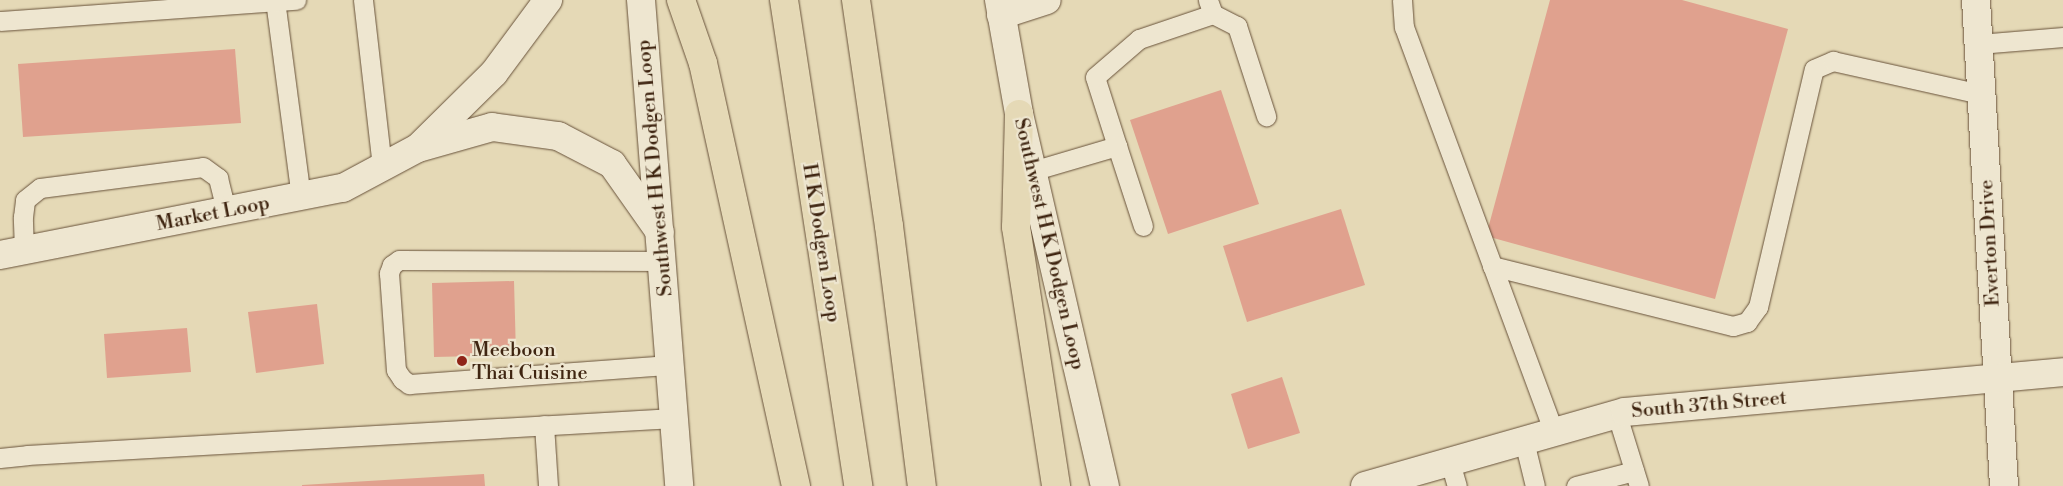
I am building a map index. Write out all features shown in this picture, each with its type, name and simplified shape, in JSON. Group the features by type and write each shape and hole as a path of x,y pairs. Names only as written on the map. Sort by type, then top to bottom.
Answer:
{"highway":[{"path":"681,0 703,63 796,486"},
{"name":"H K Dodgen Loop","path":"784,0 858,486"},
{"path":"856,0 889,226 922,486"},
{"path":"1019,114 1016,227 1056,486"}],"street":[{"name":"Market Loop","path":"418,148 494,73 548,0"},
{"name":"Southwest H K Dodgen Loop","path":"641,0 679,486"},
{"path":"1000,7 1047,0"},
{"name":"Everton Drive","path":"1976,0 2004,486"},
{"name":"Southwest H K Dodgen Loop","path":"1000,7 1019,114 1105,486"},
{"name":"Market Loop","path":"12,253 343,188 418,148 492,127 558,136 612,164 660,232"},
{"name":"South 37th Street","path":"1365,486 1454,474 1524,441 1617,414 2063,372"}],"lane":[{"path":"275,0 301,197"},
{"path":"0,21 209,3 296,0"},
{"path":"363,0 382,167"},
{"path":"1402,0 1404,26 1554,433"},
{"path":"1143,226 1095,77 1139,40 1210,7 1237,26 1266,116"},
{"path":"1979,44 2063,37"},
{"path":"1492,266 1734,326 1747,322 1758,307 1814,69 1833,60 1982,94"},
{"path":"1032,171 1117,146"},
{"path":"12,253 26,200 40,188 203,167 218,178 226,211"},
{"path":"662,261 399,260 392,264 389,273 396,370 402,379 409,384 670,365"},
{"path":"1576,486 1636,479 1617,414"},
{"path":"0,458 674,418"},
{"path":"544,425 548,486"},
{"path":"1524,441 1535,486"}],"building":[{"path":"1550,0 1682,0 1788,29 1715,299 1486,236"},
{"path":"235,49 241,123 23,137 18,64"},
{"path":"1221,90 1259,204 1168,234 1130,120"},
{"path":"1341,209 1365,285 1247,322 1223,246"},
{"path":"514,281 516,355 434,357 432,283"},
{"path":"317,304 324,364 256,373 248,312"},
{"path":"187,328 191,372 107,378 104,334"},
{"path":"1282,377 1300,433 1248,449 1231,394"},
{"path":"484,474 485,486 302,486 302,485"}],"place":[{"name":"Meeboon Thai Cuisine","path":"462,361"}]}
